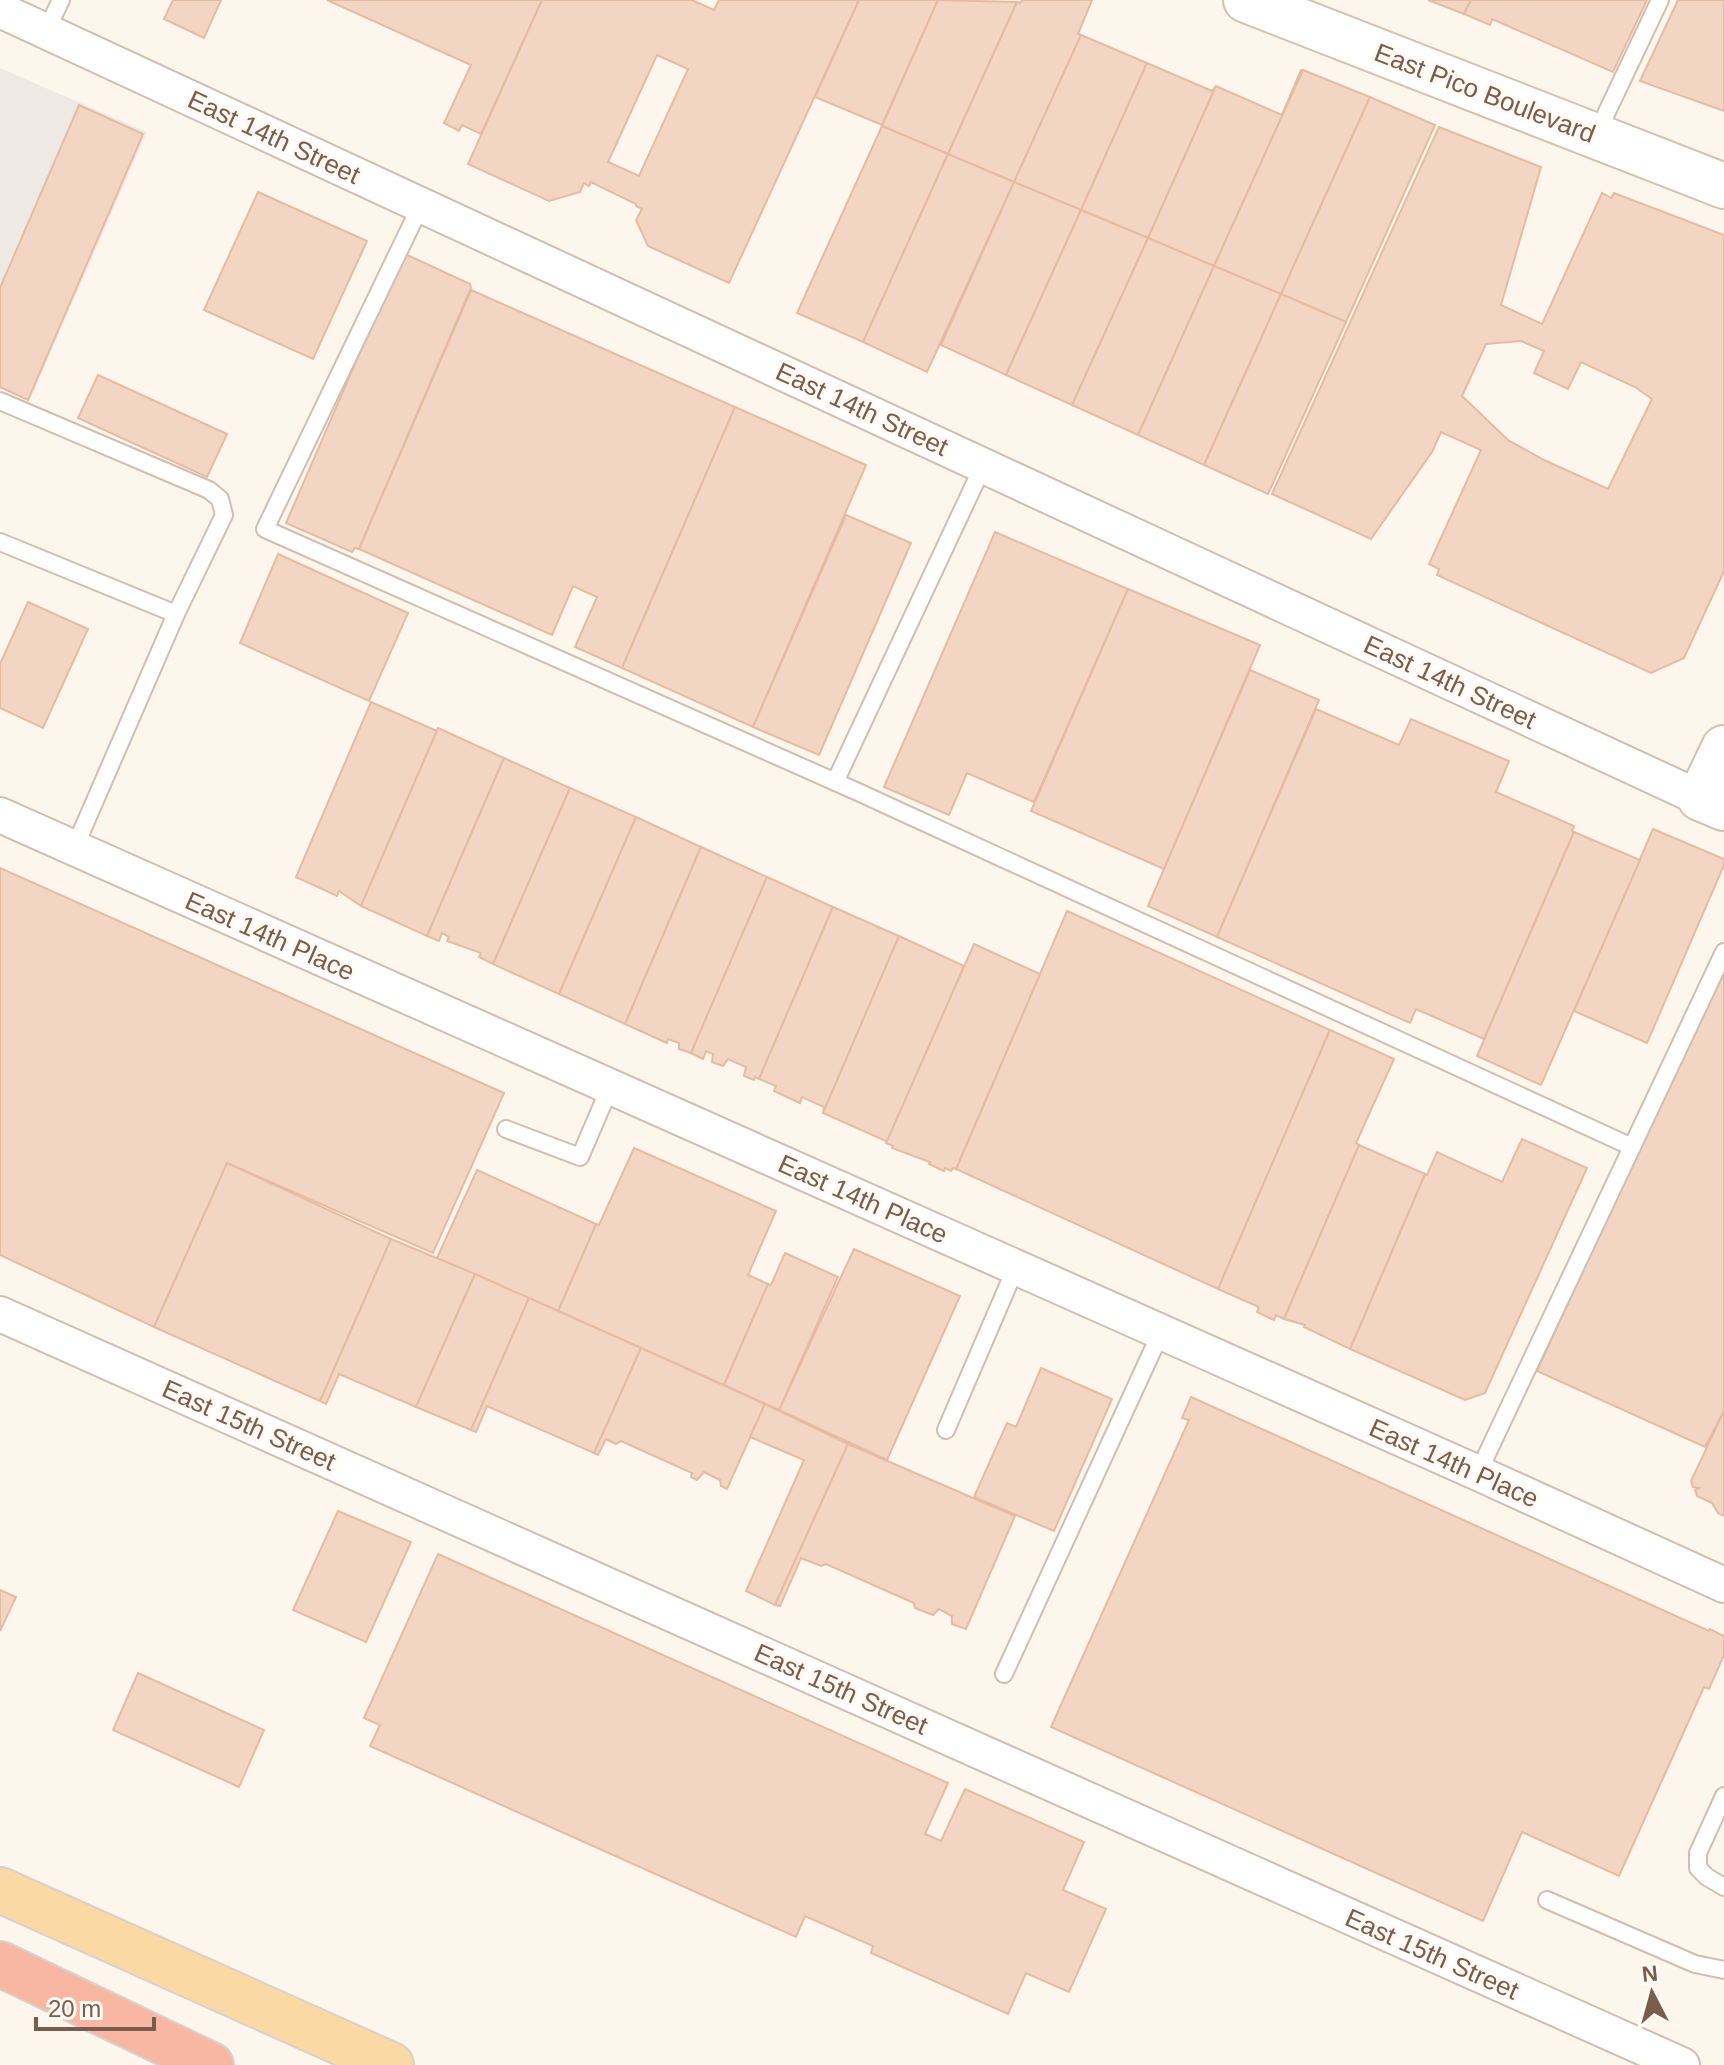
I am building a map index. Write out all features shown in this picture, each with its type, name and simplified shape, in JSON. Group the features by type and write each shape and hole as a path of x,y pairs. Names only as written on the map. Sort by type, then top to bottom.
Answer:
{"highway":[{"path":"0,1964 211,2065"}],"main road":[{"path":"0,1890 391,2065"}],"street":[{"name":"East Pico Boulevard","path":"1246,0 1724,186"},
{"name":"East 14th Street","path":"0,10 1712,803"},
{"path":"1712,803 1724,748"},
{"name":"East 14th Place","path":"0,815 1724,1585"},
{"name":"East 15th Street","path":"0,1314 1682,2065"}],"lane":[{"path":"46,31 61,0"},
{"path":"1595,137 1660,0"},
{"path":"421,205 265,529 835,782 1632,1147"},
{"path":"0,401 209,490 220,499 224,515 176,614 74,849"},
{"path":"835,782 983,466"},
{"path":"0,542 176,614"},
{"path":"1478,1473 1724,952"},
{"path":"506,1129 580,1157 610,1087"},
{"path":"946,1430 1016,1267"},
{"path":"1004,1674 1161,1332"},
{"path":"1724,1796 1698,1853 1698,1868 1724,1887"},
{"path":"1547,1900 1695,1964 1724,1970"}],"shaded area":[{"path":"0,68 147,132 29,402 0,389"}],"building":[{"path":"173,0 221,0 204,38 164,19"},
{"path":"327,0 542,0 481,134 462,125 459,131 444,123 471,65"},
{"path":"542,0 692,0 714,10 719,0 859,0 729,283 648,246 636,220 642,209 591,182 589,186 584,183 580,192 549,201 468,164","holes":["657,55 688,69 639,176 608,162"]},
{"path":"859,0 938,0 882,125 815,97"},
{"path":"938,0 1017,2 948,154 882,126"},
{"path":"1092,0 1078,34 1081,35 1014,182 948,154 1017,2"},
{"path":"1428,0 1471,0 1464,14"},
{"path":"1471,0 1647,0 1613,72 1492,19 1490,25 1464,14"},
{"path":"1678,0 1724,0 1724,111 1640,81"},
{"path":"1081,35 1147,63 1081,210 1014,182"},
{"path":"1147,63 1212,91 1216,86 1148,238 1081,210"},
{"path":"1303,70 1214,266 1148,238 1216,86 1282,115"},
{"path":"1303,70 1370,97 1281,294 1214,266"},
{"path":"1370,97 1435,125 1346,322 1281,294"},
{"path":"79,105 143,134 28,400 0,387 0,288"},
{"path":"882,126 948,154 863,342 797,313"},
{"path":"1439,127 1541,167 1501,305 1542,324 1602,193 1611,198 1614,193 1724,235 1724,571 1684,658 1651,673 1437,575 1439,569 1429,564 1481,450 1441,432 1432,452 1371,539 1272,494","holes":["1521,341 1544,351 1534,373 1568,389 1581,362 1635,387 1652,399 1608,489 1508,440 1462,396 1486,344"]},
{"path":"948,154 1014,182 927,372 863,342"},
{"path":"1014,182 1081,210 1006,375 941,345"},
{"path":"258,192 367,241 313,359 204,310"},
{"path":"1081,210 1148,238 1072,405 1006,375"},
{"path":"1148,238 1214,266 1138,435 1072,405"},
{"path":"403,253 470,284 471,288 359,549 355,548 352,552 286,523"},
{"path":"1214,266 1281,294 1204,465 1138,435"},
{"path":"471,290 735,407 622,668 575,647 597,597 573,586 552,635 359,549"},
{"path":"1281,294 1346,322 1268,494 1204,465"},
{"path":"98,375 227,434 207,477 78,418"},
{"path":"735,407 866,465 753,727 622,668"},
{"path":"846,515 911,543 819,755 753,727"},
{"path":"995,532 1128,589 1034,802 967,773 949,815 884,787"},
{"path":"278,554 408,613 369,701 240,643"},
{"path":"1128,589 1260,645 1164,869 1031,811"},
{"path":"28,602 88,629 43,728 0,708 0,664"},
{"path":"1250,670 1319,700 1217,937 1148,906"},
{"path":"371,702 437,731 361,906 339,891 337,896 296,877"},
{"path":"1316,709 1399,745 1411,719 1509,761 1496,792 1574,826 1484,1039 1416,1009 1410,1023 1217,937"},
{"path":"438,728 504,758 427,936 361,906"},
{"path":"504,758 570,788 493,964 479,957 481,953 447,941 449,937 442,933 439,941 427,936"},
{"path":"570,788 636,817 559,994 493,964"},
{"path":"636,817 701,847 625,1024 559,994"},
{"path":"1653,829 1724,859 1724,865 1647,1043 1574,1011"},
{"path":"1574,832 1640,860 1541,1085 1477,1056"},
{"path":"701,847 767,877 691,1053 679,1049 679,1043 668,1039 667,1043 625,1024"},
{"path":"0,868 504,1093 433,1253 227,1163 154,1327 0,1255"},
{"path":"767,877 833,907 759,1079 755,1077 754,1080 744,1076 746,1067 728,1059 723,1066 712,1062 713,1054 706,1051 703,1059 691,1053"},
{"path":"833,907 899,936 823,1113 824,1107 802,1097 800,1103 774,1091 776,1086 759,1079"},
{"path":"1067,911 1330,1030 1218,1289 956,1169"},
{"path":"899,936 964,966 888,1142 823,1113"},
{"path":"974,944 1040,974 956,1169 951,1171 945,1168 944,1171 886,1143"},
{"path":"1724,964 1724,1411 1705,1447 1537,1371"},
{"path":"1330,1030 1394,1059 1284,1319 1276,1315 1274,1320 1257,1312 1259,1307 1218,1289"},
{"path":"1522,1139 1587,1168 1485,1393 1465,1400 1350,1349 1437,1152 1502,1182"},
{"path":"1359,1145 1425,1174 1350,1349 1305,1325 1284,1319"},
{"path":"634,1148 776,1211 748,1275 768,1284 724,1385 558,1311"},
{"path":"227,1163 391,1239 320,1401 154,1327"},
{"path":"477,1170 596,1224 558,1311 437,1258"},
{"path":"391,1239 475,1274 416,1407 339,1374 326,1404 320,1401"},
{"path":"854,1249 960,1296 887,1460 779,1410"},
{"path":"785,1253 838,1277 779,1410 724,1385 768,1284 771,1285"},
{"path":"475,1274 529,1298 471,1430 416,1407"},
{"path":"529,1298 641,1348 594,1453 487,1406 476,1432 471,1430"},
{"path":"641,1348 765,1404 727,1489 721,1486 720,1480 704,1472 697,1480 691,1477 692,1473 621,1441 616,1444 606,1439 598,1455 594,1453"},
{"path":"1041,1368 1112,1399 1054,1531 974,1497 1007,1423 1016,1427"},
{"path":"1191,1397 1724,1636 1724,1655 1709,1689 1704,1687 1619,1876 1522,1832 1483,1921 1051,1727 1189,1420 1182,1418"},
{"path":"765,1404 848,1444 775,1605 746,1591 804,1460 750,1437"},
{"path":"1724,1411 1724,1516 1712,1503 1697,1496 1695,1490 1699,1488 1693,1487 1691,1481"},
{"path":"848,1444 1015,1516 966,1629 952,1624 952,1616 939,1609 933,1615 915,1608 914,1603 826,1564 821,1566 801,1558 780,1606 775,1605"},
{"path":"338,1511 411,1542 366,1642 293,1610"},
{"path":"438,1554 948,1783 925,1834 941,1841 965,1789 1084,1842 1063,1890 1106,1909 1069,1992 1026,1973 1008,2014 871,1953 873,1946 805,1916 796,1937 370,1746 380,1725 364,1718"},
{"path":"0,1590 16,1597 0,1631"},
{"path":"138,1673 264,1730 239,1787 113,1730"}]}
